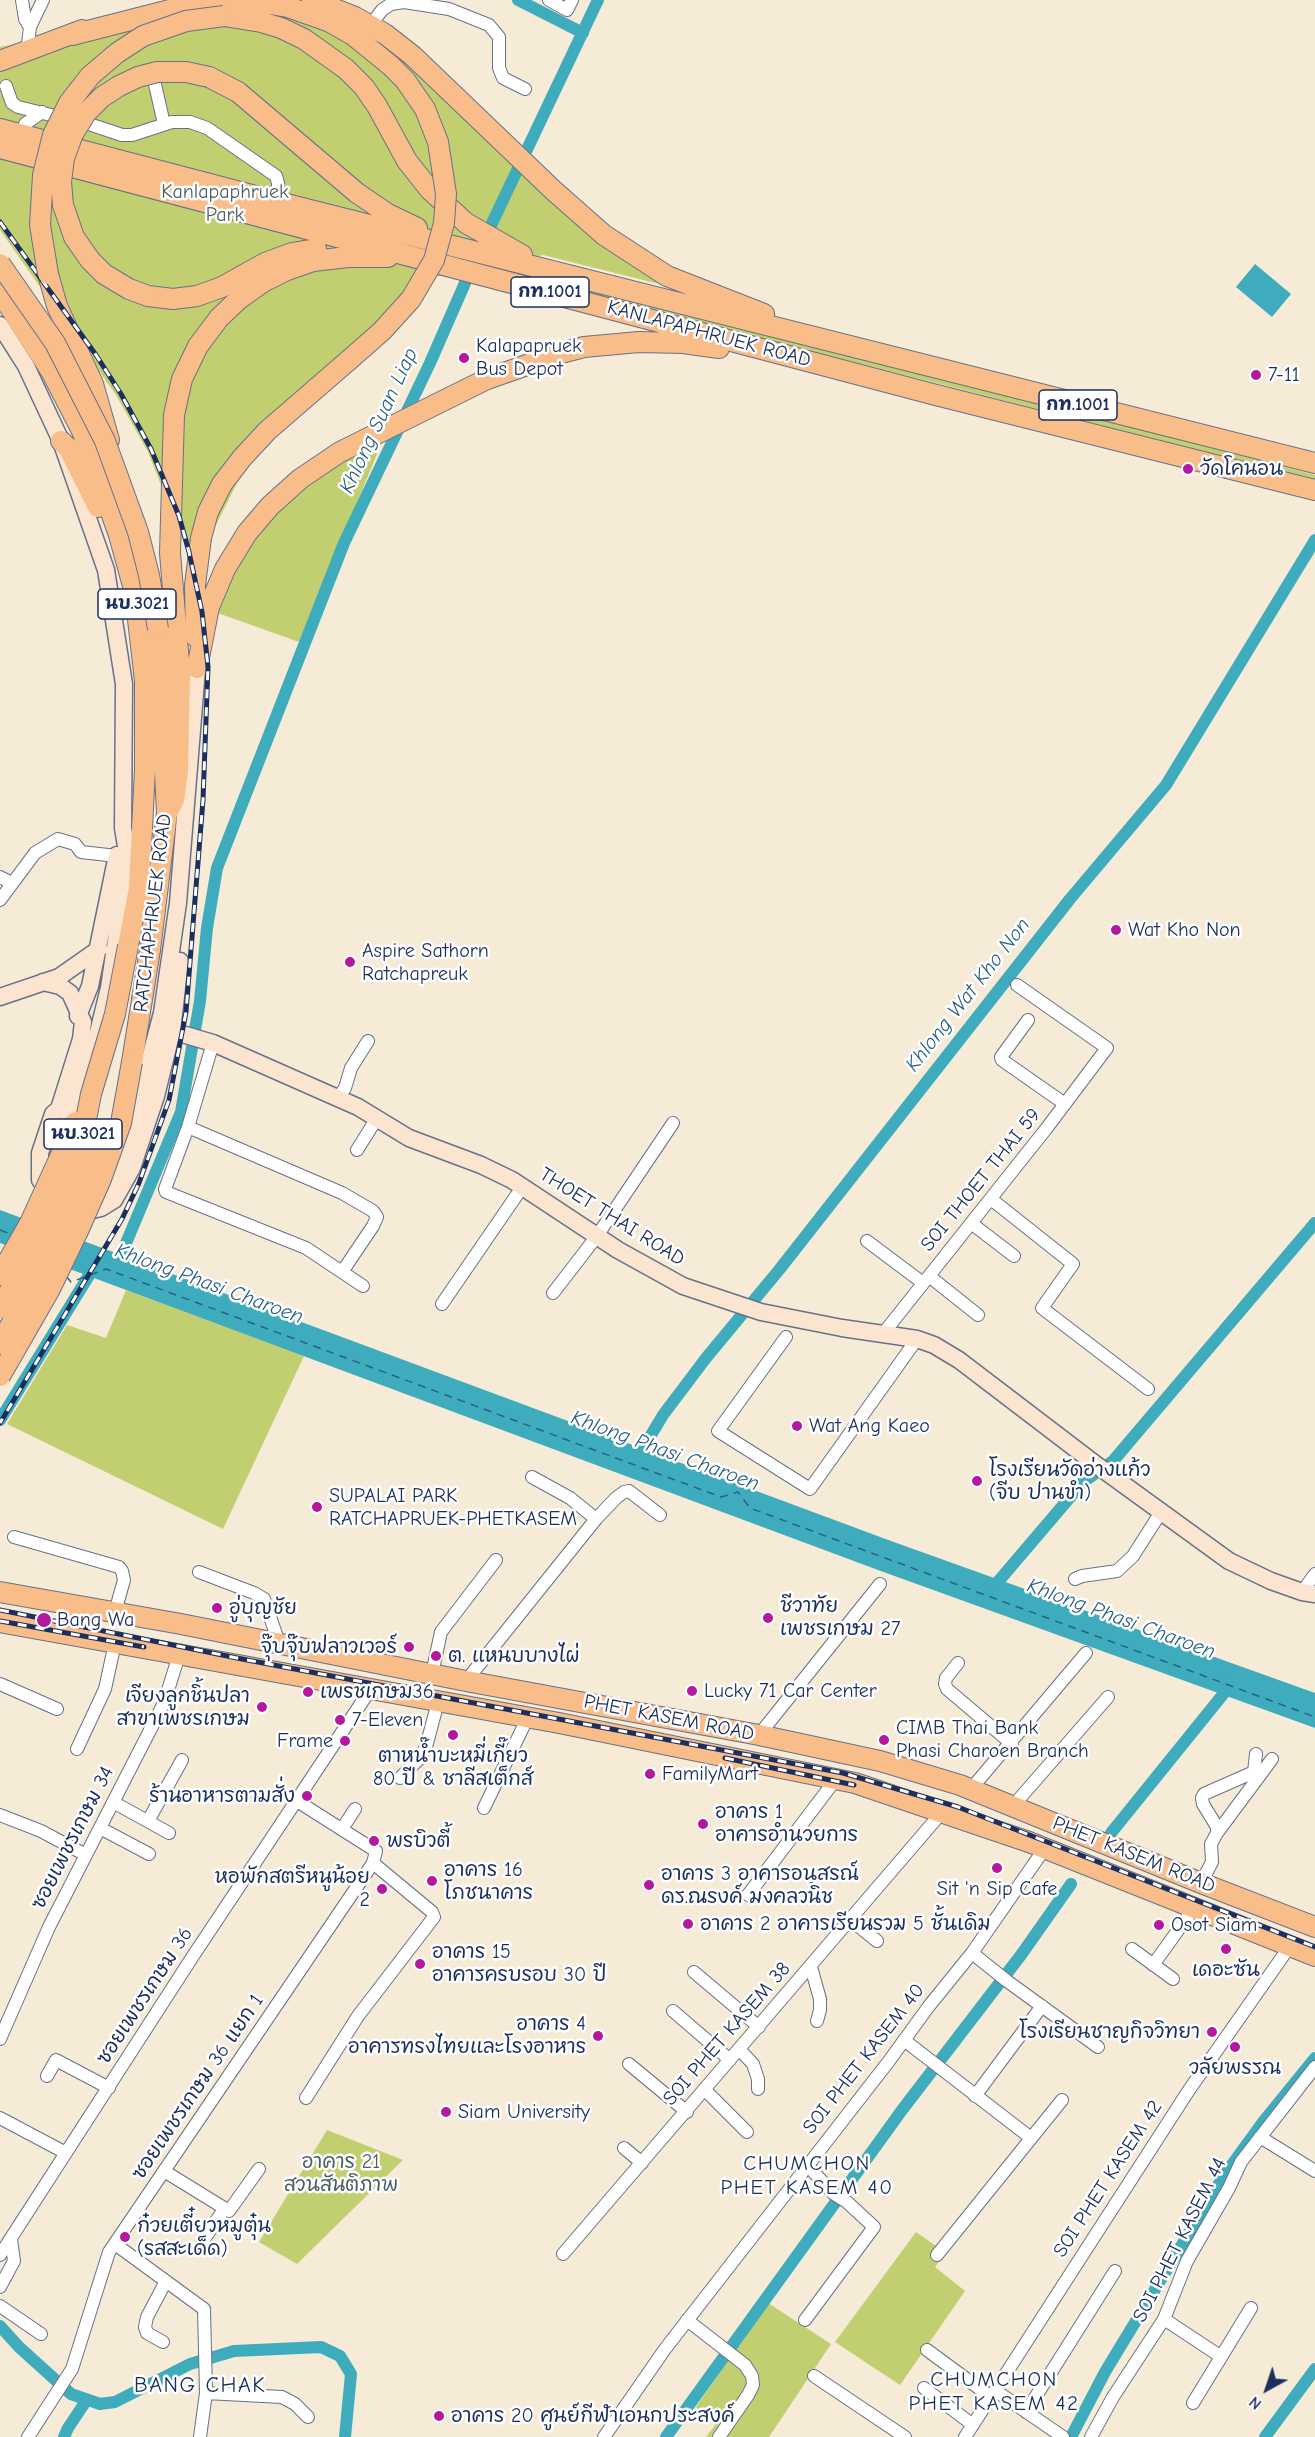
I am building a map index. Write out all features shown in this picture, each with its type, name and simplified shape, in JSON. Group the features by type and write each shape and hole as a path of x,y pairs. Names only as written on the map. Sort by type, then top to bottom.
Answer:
{"main road":[{"path":"0,61 72,35 112,15 153,0"},
{"path":"72,35 193,4 219,0 252,1 288,7 328,21 366,44 391,66 415,94 425,109 435,133 445,177 445,216 438,248 420,286 393,320 253,446 231,471 214,499 202,531 196,572 197,668"},
{"path":"329,2 370,26 413,56 604,236 667,276 842,345"},
{"path":"135,593 127,527 106,429 93,384 57,306 48,274 40,225 43,175 53,135 69,103 97,69 143,36 186,21 225,16 281,28 304,39 346,69 364,87 398,146 424,183 486,242"},
{"path":"417,258 337,249 306,250 265,262 222,287 197,296 173,299 148,296 119,285 104,274 90,260 74,237 63,205 61,183 68,144 80,122 102,97 119,86 157,72 186,72 209,77 238,92 341,180 374,205 405,223 463,248"},
{"path":"0,129 463,248 486,242"},
{"name":"KANLAPAPHRUEK ROAD","path":"0,148 896,384 1315,490"},
{"name":"KANLAPAPHRUEK ROAD","path":"486,242 585,279 1315,464"},
{"path":"167,813 174,800 178,771 180,700 170,553 173,432 177,397 185,372 198,346 228,308 252,289 287,270 331,258 417,258"},
{"name":"RATCHAPHRUEK ROAD","path":"0,264 55,343 105,441 138,532 149,575 158,629 167,813 150,950 132,1062 66,1226 0,1344"},
{"name":"RATCHAPHRUEK ROAD","path":"0,292 51,371 82,431 119,535 135,593 145,681 145,769 139,888 115,1014 91,1094 82,1140 71,1173 44,1231 0,1308"},
{"name":"RATCHAPHRUEK ROAD","path":"0,325 26,366 61,441 106,570 124,684 123,828 127,852 109,988 83,1082 53,1162 57,1177 77,1192 93,1195 108,1189 128,1142 162,1013 178,903 197,668"},
{"path":"197,668 209,607 225,569 247,533 270,506 300,479 340,452 416,412 487,379 538,360 584,348 639,342 705,345 896,384"},
{"path":"61,441 69,449 105,520 119,535"},
{"path":"79,1012 90,986 99,949 123,828"},
{"path":"43,982 60,986 70,993 83,1022 81,1039 58,1109 53,1114 40,1153 40,1180 51,1195 66,1206 88,1211 101,1208 114,1200 132,1168 156,1096 194,1037 178,903"},
{"path":"0,997 59,977 99,949"},
{"name":"THOET THAI ROAD","path":"194,1037 338,1098 409,1138 481,1165 523,1186 597,1236 683,1286 761,1312 882,1335 917,1339 959,1360 1098,1466 1229,1561 1271,1581 1308,1593"},
{"path":"0,1376 50,1289 96,1190 121,1124 132,1062"},
{"path":"0,1275 30,1223 91,1094"},
{"name":"PHET KASEM ROAD","path":"0,1592 759,1735 880,1761 971,1789 1201,1883 1314,1925"},
{"name":"PHET KASEM ROAD","path":"0,1622 528,1717 836,1779 943,1811 1050,1850 1315,1956"},
{"path":"0,1629 75,1636"},
{"path":"463,1706 466,1681"},
{"path":"1050,1850 1063,1841 1064,1826"},
{"path":"1076,1861 1074,1854 1080,1839 1085,1835"}],"street":[{"path":"22,0 25,19 30,27"},
{"path":"27,52 30,27 43,0"},
{"path":"549,0 567,10 572,0"},
{"path":"370,26 382,10 391,4 404,2 449,9 489,25 499,37 499,68 503,78 525,89"},
{"path":"154,80 164,124"},
{"path":"6,86 15,105 92,124 122,135 132,135 164,124 190,123 207,128 276,177 278,202"},
{"path":"25,124 42,112"},
{"path":"0,900 35,853 46,844 58,839 75,844 81,852 117,856"},
{"path":"0,877 12,883"},
{"name":"SOI THOET THAI 59","path":"882,1335 991,1199 1107,1048 1017,985"},
{"path":"1028,1020 1001,1057 1002,1060 1065,1104"},
{"path":"194,1037 188,1127 165,1189 166,1192 306,1248 363,1286"},
{"path":"338,1098 345,1088 351,1068 368,1041"},
{"path":"357,1150 377,1118"},
{"path":"553,1293 597,1236 673,1123"},
{"path":"188,1127 342,1193 373,1211 377,1217 373,1226 342,1272"},
{"path":"442,1304 523,1186"},
{"path":"991,1199 1073,1264 1042,1308 1148,1389"},
{"path":"971,1223 1014,1256"},
{"path":"867,1241 978,1315"},
{"path":"786,1337 717,1431 810,1489 917,1339"},
{"path":"532,1477 570,1498 597,1519"},
{"path":"466,1681 616,1498 629,1491 660,1515"},
{"path":"1075,1579 1117,1571 1133,1556 1161,1512"},
{"path":"14,1537 119,1567 124,1580 115,1612"},
{"path":"432,1674 441,1632 495,1560"},
{"path":"199,1572 264,1599 279,1643"},
{"path":"1308,1593 1315,1574"},
{"path":"759,1735 880,1584"},
{"path":"77,1749 105,1689 115,1643"},
{"path":"971,1789 1012,1744 1086,1653"},
{"name":"ซอยเพชรเกษม 34","path":"0,2039 48,1927 164,1703 179,1655"},
{"path":"958,1663 946,1678 947,1689 1012,1744"},
{"path":"0,1684 57,1709"},
{"name":"ซอยเพชรเกษม 36","path":"0,2255 193,1956 370,1690"},
{"path":"1013,1806 1108,1697"},
{"path":"400,1778 419,1759 426,1747 438,1702"},
{"path":"484,1808 528,1717"},
{"path":"1217,1833 1217,1827 1203,1804 1202,1798 1204,1794 1254,1772 1256,1754"},
{"path":"1201,1883 1212,1862 1211,1844 1217,1833 1272,1759"},
{"path":"148,1821 182,1760"},
{"path":"748,1894 836,1779"},
{"path":"297,1801 376,1851 373,1863 432,1912 434,1917 358,2016 306,2098"},
{"path":"113,1802 169,1833"},
{"path":"342,1829 356,1809"},
{"name":"SOI PHET KASEM 38","path":"563,2254 943,1811"},
{"path":"0,1815 41,1831 86,1856"},
{"path":"100,1828 149,1854"},
{"name":"SOI PHET KASEM 40","path":"604,2437 687,2320 1050,1850"},
{"name":"ซอยเพชรเกษม 36 แยก 1","path":"28,2437 66,2379 77,2354 104,2263 115,2244 373,1863"},
{"path":"1153,1965 1194,1908"},
{"path":"851,1920 877,1941"},
{"name":"SOI PHET KASEM 42","path":"965,2437 1189,2090 1290,1946"},
{"path":"1132,1949 1173,1979"},
{"path":"972,1953 1098,2047"},
{"path":"811,1967 819,1999 820,2010 817,2021"},
{"path":"694,1972 759,2027"},
{"path":"975,2096 1042,2006"},
{"path":"673,2011 730,2060"},
{"path":"904,2040 1031,2138"},
{"path":"739,2049 753,2064 758,2079 758,2089"},
{"path":"46,2076 56,2060 108,2088"},
{"path":"629,2064 687,2112"},
{"name":"SOI PHET KASEM 44","path":"1091,2437 1113,2397 1164,2319 1187,2261 1229,2188 1241,2162 1315,2067"},
{"path":"705,2090 747,2132"},
{"path":"937,2255 1062,2100"},
{"path":"0,2118 66,2153"},
{"path":"1260,2137 1315,2171"},
{"path":"624,2148 642,2163"},
{"path":"805,2320 874,2227 838,2197 807,2165"},
{"path":"164,2171 230,2211 259,2169"},
{"path":"203,2241 224,2209"},
{"path":"0,2287 14,2261 11,2239"},
{"path":"115,2244 204,2308 206,2393 200,2437"},
{"path":"1026,2412 1115,2271"},
{"path":"163,2342 147,2333 145,2327 147,2317 166,2281"},
{"path":"0,2306 41,2334"},
{"path":"1193,2403 1251,2308"},
{"path":"1164,2319 1220,2356"},
{"path":"687,2320 751,2371 753,2385 719,2437"},
{"path":"927,2350 1063,2437"},
{"path":"814,2376 905,2437"},
{"path":"924,2388 973,2425"},
{"path":"206,2393 282,2397 295,2404 308,2417"}],"green space":[{"name":"Kanlapaphruek Park","path":"229,0 337,30 378,53 385,35 683,290 543,255 503,263 1315,475 1315,480 483,267 424,279 255,447 196,565 179,531 148,452 116,395 0,230 0,47"},
{"path":"385,435 299,642 215,612 233,566 279,502"},
{"path":"126,1290 304,1356 223,1529 7,1424 67,1325 106,1338"},
{"name":"อาคาร 21 สวนสันติภาพ","path":"327,2130 403,2160 297,2264 259,2242"},
{"path":"916,2232 946,2253 935,2267 965,2291 900,2385 835,2342"},
{"path":"768,2303 831,2344 769,2437 706,2437 715,2425 696,2407"}],"water":[{"path":"1255,264 1291,294 1272,317 1236,287"},
{"path":"0,1210 891,1541 1315,1693 1315,1728 878,1570 0,1243"}],"waterway":[{"path":"518,0 583,33"},
{"name":"Khlong Suan Liap","path":"484,240 598,0"},
{"name":"Khlong Suan Liap","path":"116,1267 181,1112 200,1001 207,928 217,868 344,543 430,363 472,267"},
{"name":"Khlong Wat Kho Non","path":"635,1462 663,1415 706,1358 779,1270 1070,899 1166,785 1315,540"},
{"path":"991,1590 1083,1482 1113,1461 1315,1223"},
{"path":"0,1420 96,1264"},
{"path":"1111,1833 1233,1682"},
{"path":"666,2437 902,2110 1021,1955 1071,1884"},
{"path":"1071,2437 1105,2372 1223,2177 1263,2122 1315,2058"},
{"path":"0,2326 19,2347 71,2394 100,2404 115,2402 190,2364 234,2351 321,2347 340,2356 351,2374 345,2437"},
{"path":"1265,2437 1315,2369"},
{"path":"64,2437 86,2401"}],"ferry route":[{"path":"0,1230 13,1235"},
{"path":"66,1276 71,1282 106,1269 721,1497 738,1492 750,1508 1315,1717"}],"railway":[{"path":"0,222 96,355 121,394 151,449 179,516 189,552 202,612 208,667 203,800 186,1012 169,1100 139,1183 122,1219 0,1423"},
{"path":"0,1610 242,1659 843,1773 958,1807 1315,1947"},
{"path":"0,1621 144,1647"},
{"path":"725,1758 854,1785"}],"place":[{"name":"Kalapapruek Bus Depot","path":"464,358"},
{"name":"7-11","path":"1256,375"},
{"name":"วัดโคนอน","path":"1188,469"},
{"name":"Wat Kho Non","path":"1116,930"},
{"name":"Aspire Sathorn Ratchapreuk","path":"350,962"},
{"name":"Wat Ang Kaeo","path":"797,1426"},
{"name":"โรงเรียนวัดอ่างแก้ว (จีบ ปานขำ)","path":"977,1481"},
{"name":"SUPALAI PARK RATCHAPRUEK-PHETKASEM","path":"317,1507"},
{"name":"อู่บุญชัย","path":"217,1608"},
{"name":"ชีวาทัย เพชรเกษม 27","path":"768,1618"},
{"name":"Bang Wa","path":"44,1620"},
{"name":"จุ๊บจุ๊บฟลาวเวอร์","path":"409,1647"},
{"name":"ต. แหนบบางไผ่","path":"436,1656"},
{"name":"Lucky 71 Car Center","path":"692,1691"},
{"name":"เพรชเกษม36","path":"308,1692"},
{"name":"เจียงลูกชิ้นปลา สาขาเพชรเกษม","path":"262,1707"},
{"name":"7-Eleven","path":"340,1720"},
{"name":"ตาหน๊ำบะหมี่เกี๊ยว 80 ปี & ชาลีสเต็กส์","path":"453,1735"},
{"name":"CIMB Thai Bank Phasi Charoen Branch","path":"884,1740"},
{"name":"Frame","path":"345,1741"},
{"name":"FamilyMart","path":"650,1774"},
{"name":"ร้านอาหารตามสั่ง","path":"307,1796"},
{"name":"อาคาร 1 อาคารอำนวยการ","path":"703,1824"},
{"name":"พรบิวตี้","path":"374,1841"},
{"name":"Sit 'n Sip Cafe","path":"997,1868"},
{"name":"อาคาร 16 โภชนาคาร","path":"432,1881"},
{"name":"อาคาร 3 อาคารอนุสรณ์ ดร.ณรงค์ มงคลวนิช","path":"649,1885"},
{"name":"หอพักสตรีหนูน้อย 2","path":"382,1889"},
{"name":"อาคาร 2 อาคารเรียนรวม 5 ชั้นเดิม","path":"688,1924"},
{"name":"Osot Siam","path":"1159,1925"},
{"name":"เดอะซัน","path":"1226,1949"},
{"name":"อาคาร 15 อาคารครบรอบ 30 ปี","path":"420,1964"},
{"name":"โรงเรียนชาญกิจวิทยา","path":"1212,2032"},
{"name":"อาคาร 4 อาคารทรงไทยและโรงอาหาร","path":"598,2036"},
{"name":"วลัยพรรณ","path":"1235,2047"},
{"name":"Siam University","path":"446,2112"},
{"name":"ก๋วยเตี๋ยวหมูตุ๋น (รสสะเด็ด)","path":"125,2237"},
{"name":"อาคาร 20 ศูนย์กีฬาเอนกประสงค์","path":"439,2416"}],"district":[{"name":"CHUMCHON PHET KASEM 40","path":"807,2176"},
{"name":"BANG CHAK","path":"200,2386"},
{"name":"CHUMCHON PHET KASEM 42","path":"994,2392"}],"water label":[{"name":"Khlong Phasi Charoen","path":"209,1284"},
{"name":"Khlong Phasi Charoen","path":"665,1451"},
{"name":"Khlong Phasi Charoen","path":"1121,1619"}]}
